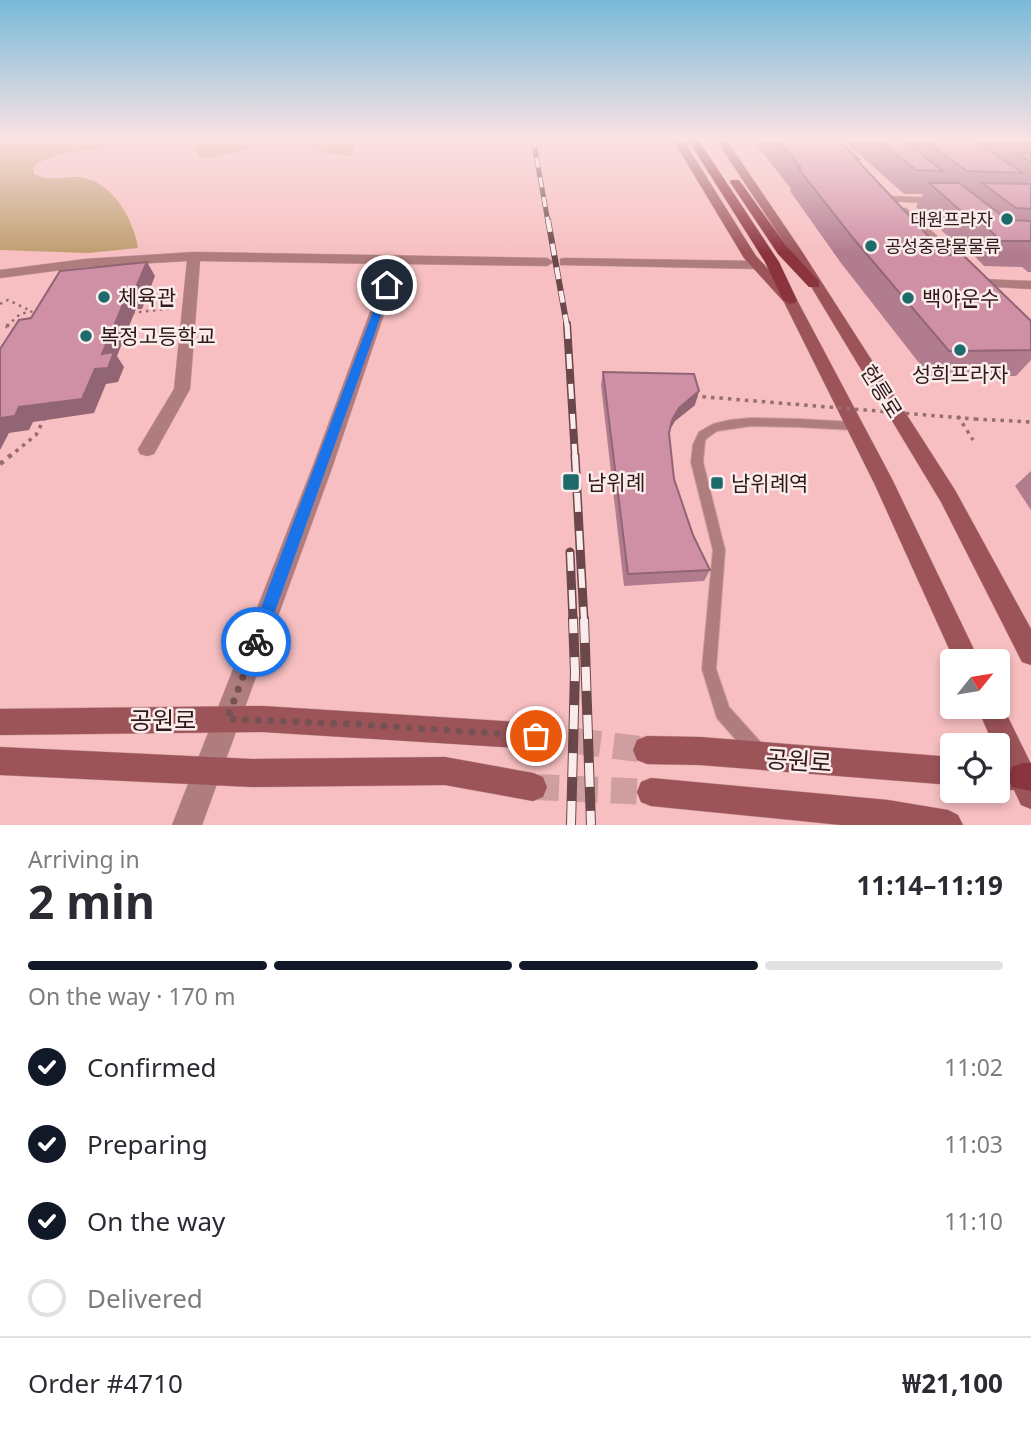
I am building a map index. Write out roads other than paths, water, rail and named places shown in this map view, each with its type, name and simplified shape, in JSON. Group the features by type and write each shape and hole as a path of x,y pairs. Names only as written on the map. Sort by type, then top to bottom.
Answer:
{"main road":[{"name":"헌릉로","path":"702,176 758,265 790,300 885,485 962,649"},
{"path":"717,176 772,262 790,300"},
{"path":"731,176 782,251 814,284"},
{"name":"헌릉로","path":"746,176 948,496 1031,653"},
{"name":"공원로","path":"0,722 227,719 536,736"},
{"path":"995,719 1020,781"},
{"name":"공원로","path":"647,750 700,751 940,770"},
{"path":"0,761 207,771 445,771 533,787"},
{"name":"공원로","path":"650,792 888,815 948,825"}],"street":[{"path":"931,186 956,204 886,195 986,288 1031,285"},
{"path":"147,449 182,389 194,256"},
{"path":"0,274 82,263 194,256 547,261"},
{"path":"187,825 324,462 396,260"},
{"path":"565,262 758,265"}],"lane":[{"path":"763,757 723,712 709,668 719,550 697,462 698,447 702,437 710,429 737,422 854,426"}],"tunnel":[{"path":"536,736 647,750"},
{"path":"533,787 651,792"}],"railway":[{"path":"540,176 548,222"},
{"path":"548,220 567,326"},
{"path":"567,324 575,457"},
{"path":"575,455 584,620"},
{"path":"570,552 573,620"},
{"path":"571,825 575,672 573,619"},
{"path":"584,619 591,825"}],"place":[{"name":"대원프라자","path":"1007,219"},
{"name":"공성중량물물류","path":"871,246"},
{"name":"체육관","path":"104,297"},
{"name":"백야운수","path":"908,298"},
{"name":"복정고등학교","path":"86,336"},
{"name":"성희프라자","path":"960,350"},
{"name":"남위례","path":"571,482"},
{"name":"남위례역","path":"717,483"}]}
